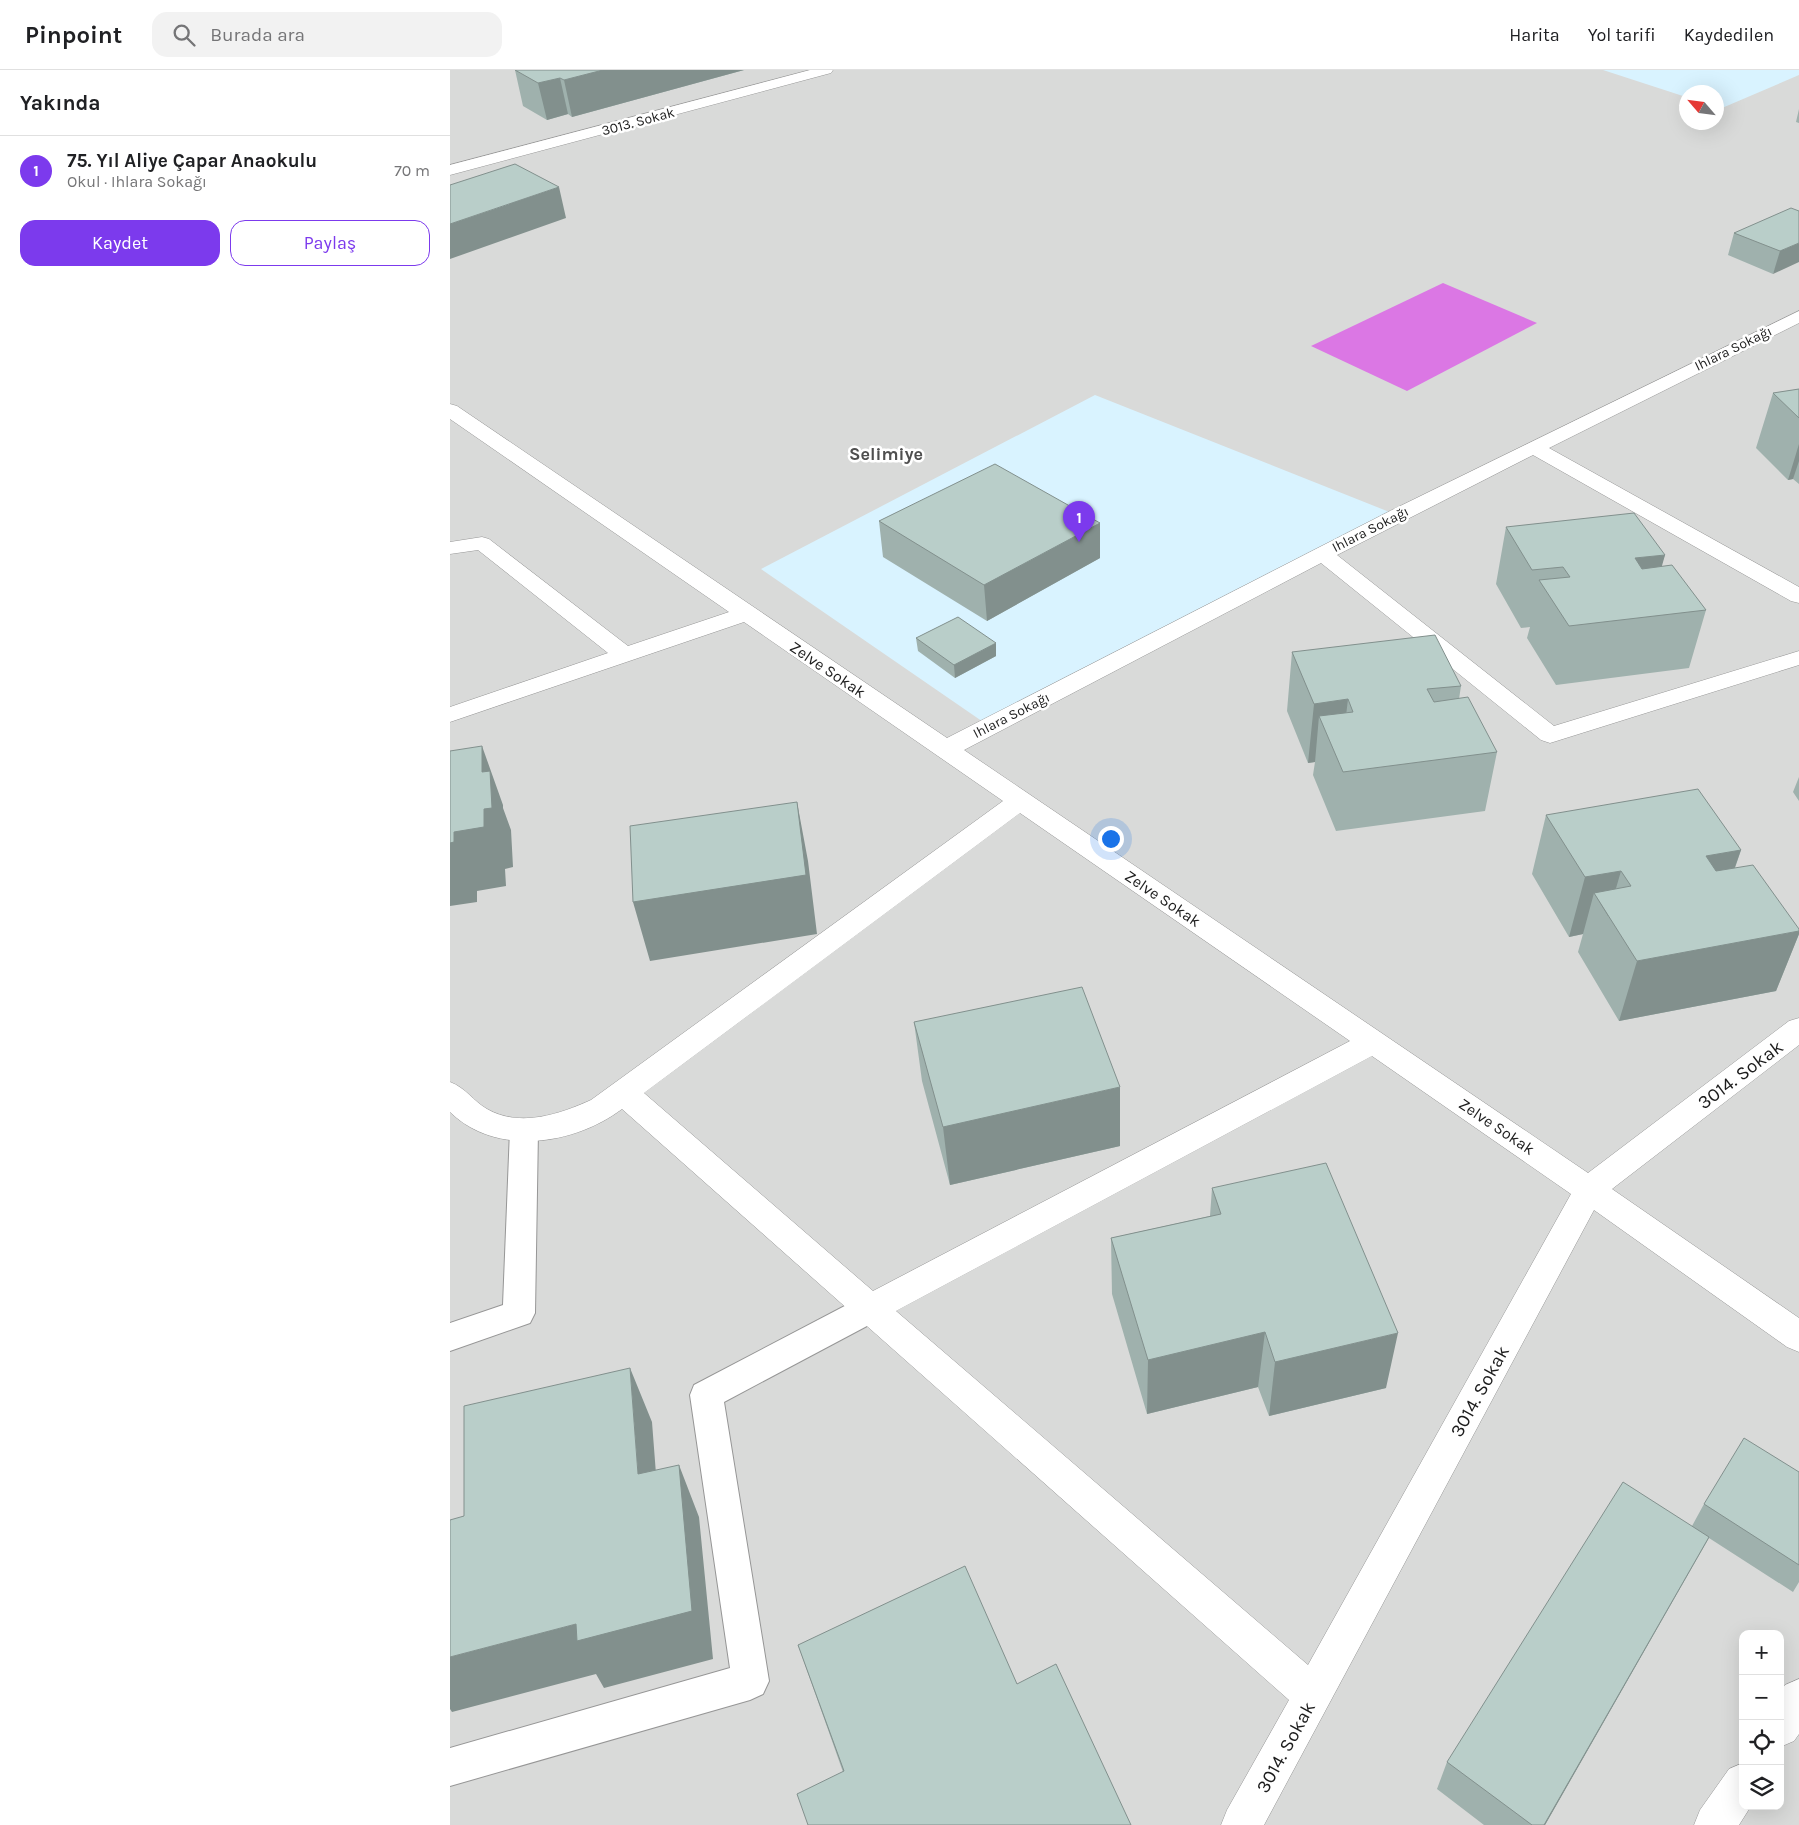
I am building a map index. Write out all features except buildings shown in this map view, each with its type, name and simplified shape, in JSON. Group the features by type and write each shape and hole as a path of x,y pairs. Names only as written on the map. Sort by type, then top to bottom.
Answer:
{"street":[{"name":"3013. Sokak","path":"450,170 826,70"},
{"name":"Ihlara Sokağı","path":"946,749 1322,553 1799,316"},
{"name":"Zelve Sokak","path":"450,410 1374,1042 1799,1337"},
{"path":"1533,447 1799,596"},
{"path":"450,548 482,543 624,655"},
{"path":"1322,553 1550,735 1799,658"},
{"path":"450,714 748,613"},
{"path":"450,1094 478,1118 499,1127 524,1130 551,1128 577,1120 602,1108 1020,800"},
{"name":"3014. Sokak","path":"1242,1825 1589,1190 1799,1029"},
{"path":"871,1308 1374,1042"},
{"path":"622,1092 1313,1694"},
{"path":"1784,1721 1799,1699"},
{"path":"1715,1825 1739,1789"}],"lane":[{"path":"450,1337 519,1313 524,1130"},
{"path":"450,1767 750,1681 706,1395 871,1308"}],"shaded area":[{"path":"450,70 1799,70 1799,1825 450,1825"},
{"path":"1603,70 1799,70 1799,75 1724,107 1724,85 1679,85 1679,95"},
{"path":"1443,283 1537,323 1407,391 1311,346"},
{"path":"1095,395 1397,515 989,726 761,569"}],"place":[{"name":"75. Yıl Aliye Çapar Anaokulu","path":"1079,542"}],"district":[{"name":"Selimiye","path":"886,454"}]}
